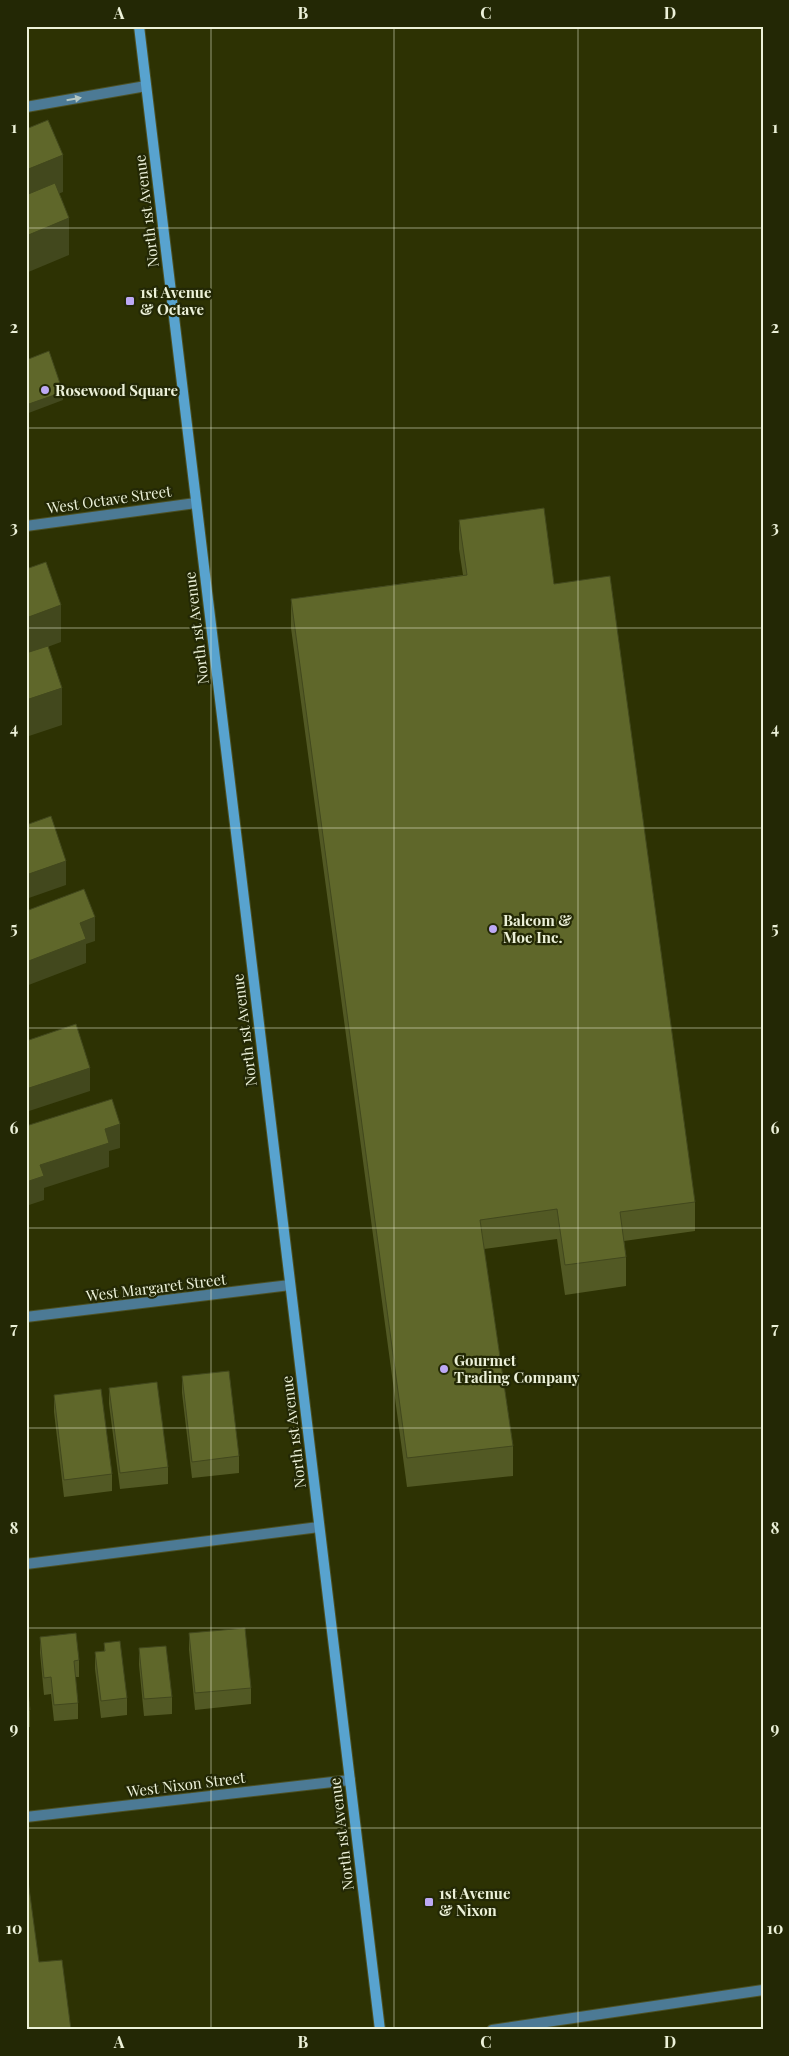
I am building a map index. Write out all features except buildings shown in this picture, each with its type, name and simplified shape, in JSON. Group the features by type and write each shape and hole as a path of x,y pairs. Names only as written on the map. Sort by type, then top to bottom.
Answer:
{"street":[{"name":"North 1st Avenue","path":"139,26 380,2030"},
{"path":"26,107 146,86"},
{"name":"West Octave Street","path":"26,526 196,503"},
{"name":"West Margaret Street","path":"26,1317 290,1285"},
{"path":"26,1564 320,1527"},
{"name":"West Nixon Street","path":"26,1817 350,1780"},
{"path":"492,2030 763,1990"}],"place":[{"name":"1st Avenue & Octave","path":"130,301"},
{"name":"Rosewood Square","path":"45,390"},
{"name":"Balcom & Moe Inc.","path":"493,929"},
{"name":"Gourmet Trading Company","path":"444,1369"},
{"name":"1st Avenue & Nixon","path":"429,1902"}]}
